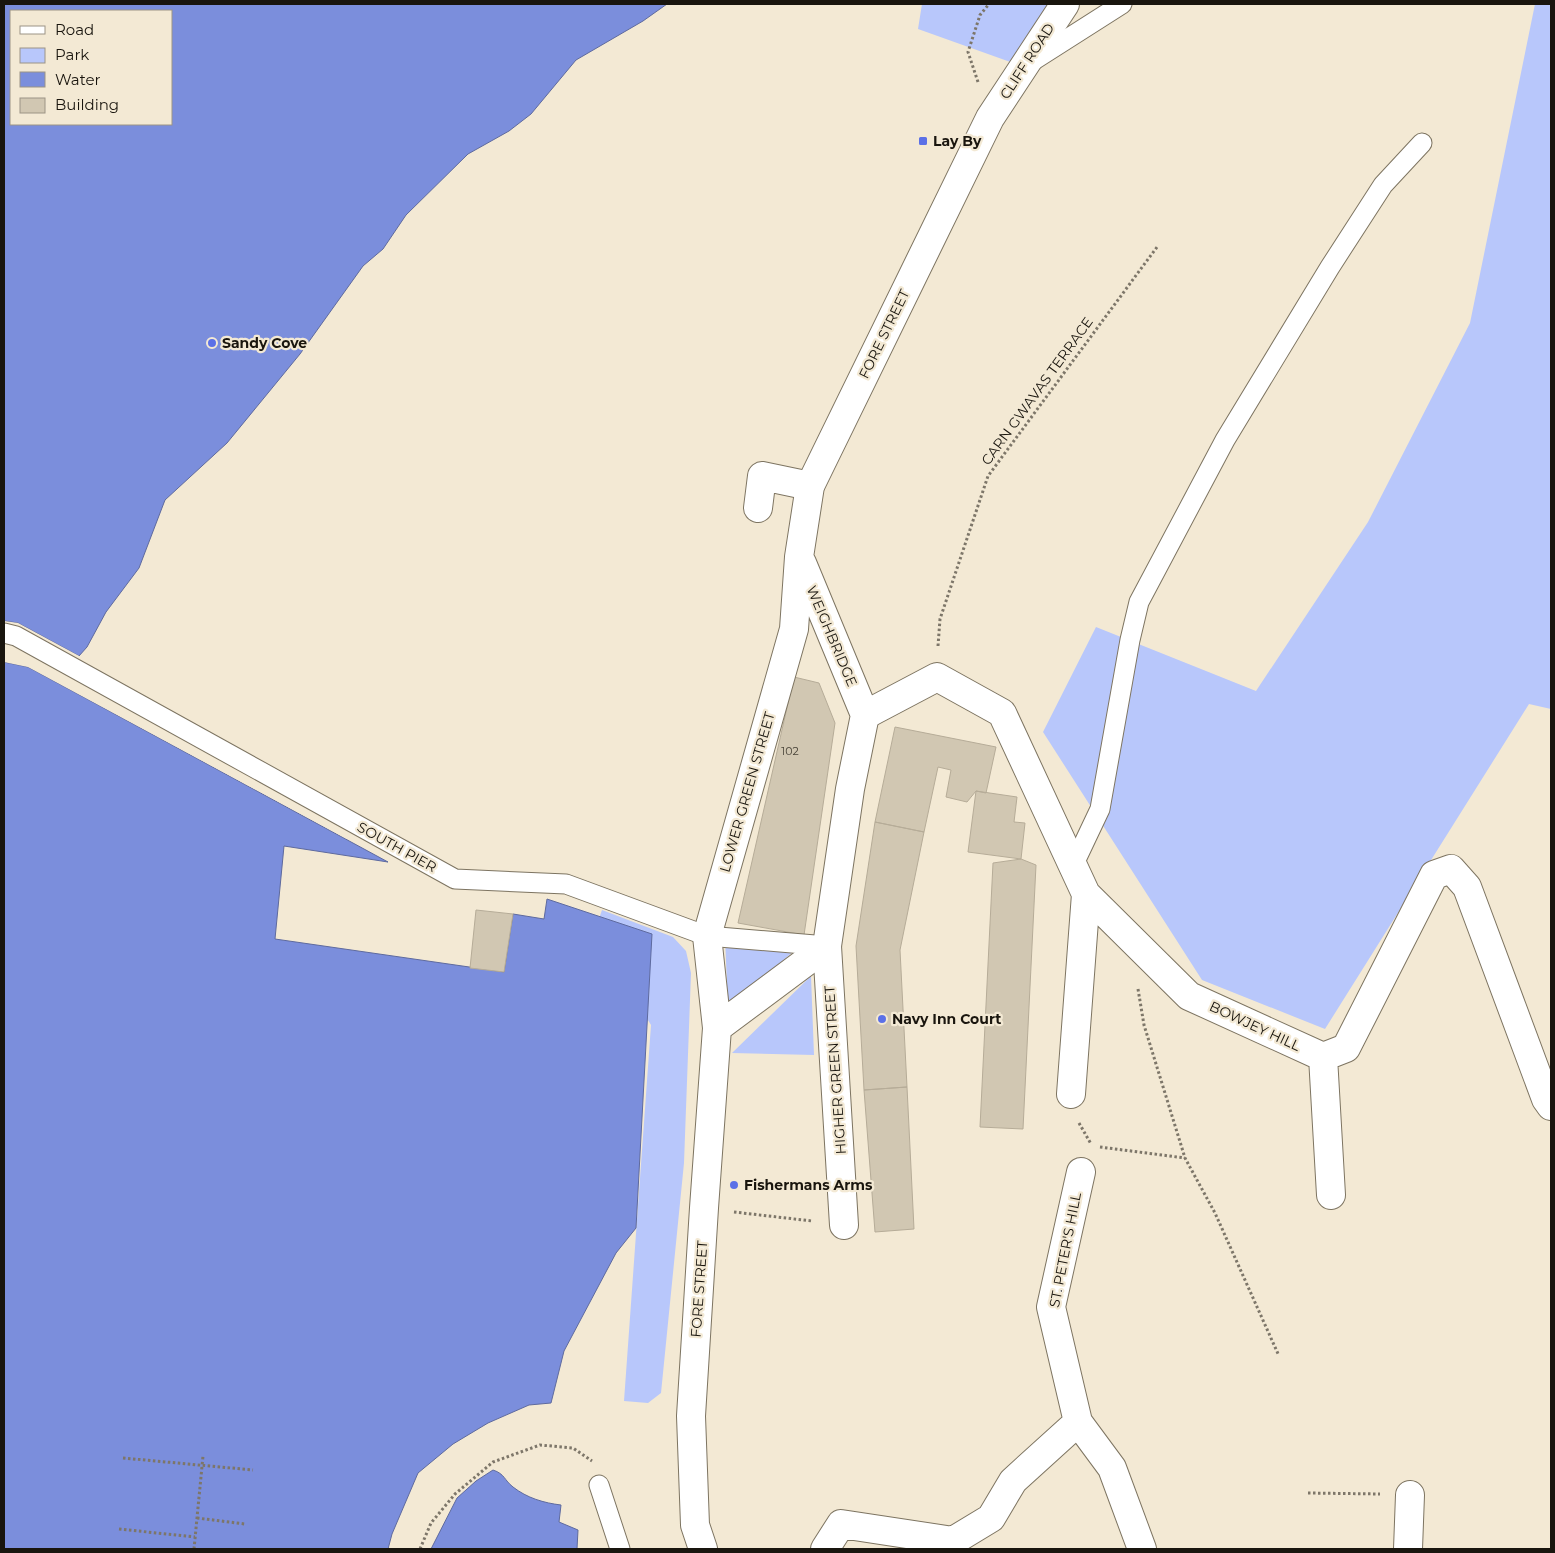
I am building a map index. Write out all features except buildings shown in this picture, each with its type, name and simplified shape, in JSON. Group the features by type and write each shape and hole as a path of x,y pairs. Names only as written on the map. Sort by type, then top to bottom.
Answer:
{"street":[{"name":"CLIFF ROAD","path":"990,118 1065,4"},
{"name":"FORE STREET","path":"799,557 810,486 990,118"},
{"path":"758,508 764,467 810,486"},
{"name":"WEIGHBRIDGE","path":"799,557 865,715"},
{"name":"LOWER GREEN STREET","path":"718,1028 707,936 794,628 799,557"},
{"path":"865,715 936,677"},
{"name":"BOWJEY HILL","path":"936,677 1002,713 1086,894 1189,996 1323,1057"},
{"name":"HIGHER GREEN STREET","path":"844,1225 827,946 850,789 865,715"},
{"path":"1331,1195 1323,1057 1346,1048 1434,875 1451,869 1467,887 1546,1099 1551,1106"},
{"path":"1071,1094 1086,894"},
{"path":"718,1028 827,946"},
{"name":"FORE STREET","path":"703,1549 696,1525 691,1416 718,1028"},
{"name":"ST. PETER'S HILL","path":"1081,1172 1051,1307 1078,1422 1112,1468 1142,1549"},
{"path":"825,1549 841,1524 953,1541 991,1518 1014,1481 1078,1422"},
{"path":"1408,1549 1410,1495"}],"lane":[{"path":"1024,67 1122,4"},
{"path":"1073,866 1100,809 1130,640 1139,602 1225,440 1330,267 1383,185 1422,143"},
{"name":"SOUTH PIER","path":"4,634 16,636 455,879 566,884 707,936 827,946"},
{"path":"599,1485 620,1549"}],"path":[{"path":"989,4 980,15 968,52 990,118"},
{"name":"CARN GWAVAS TERRACE","path":"936,677 940,619 988,476 1157,247"},
{"path":"1138,989 1144,1025 1185,1158 1215,1213 1279,1356"},
{"path":"1071,1094 1077,1120 1092,1146 1185,1158"},
{"path":"704,1208 816,1221"},
{"path":"420,1549 431,1523 455,1494 493,1462 540,1445 573,1448 595,1462 599,1485"},
{"path":"194,1549 203,1456"},
{"path":"123,1458 253,1470"},
{"path":"1308,1493 1410,1495"},
{"path":"197,1518 246,1524"},
{"path":"119,1529 195,1537"}],"green space":[{"path":"922,4 1065,4 1024,67 918,29"},
{"path":"1535,4 1551,4 1551,709 1529,704 1325,1029 1202,980 1043,732 1096,627 1256,691 1368,522 1470,323"},
{"path":"602,910 673,937 686,951 691,973 684,1163 661,1393 648,1403 624,1401 651,1025 594,933"},
{"path":"725,937 803,943 728,1009"},
{"path":"811,976 814,1055 732,1053"}],"water":[{"name":"Sandy Cove","path":"4,4 667,4 643,21 576,60 531,114 509,131 468,154 406,215 383,249 363,266 300,354 227,443 165,500 139,568 106,612 87,647 79,656 18,623 4,621"},
{"path":"4,662 28,667 388,862 284,846 275,939 504,972 513,914 544,919 547,899 652,934 636,1228 616,1253 564,1351 551,1403 529,1405 488,1423 453,1444 418,1473 392,1534 388,1549 4,1549"},
{"path":"493,1470 500,1473 513,1487 524,1494 542,1501 561,1505 559,1522 578,1530 577,1549 431,1549 457,1498 476,1481"}],"pier":[{"path":"4,621 18,623 81,657 78,658 17,625 4,624"},
{"path":"4,659 29,664 348,837 347,839 28,667 4,662"}],"place":[{"name":"Lay By","path":"923,141"},
{"name":"Sandy Cove","path":"212,343"},
{"name":"Navy Inn Court","path":"882,1019"},
{"name":"Fishermans Arms","path":"734,1185"}]}
